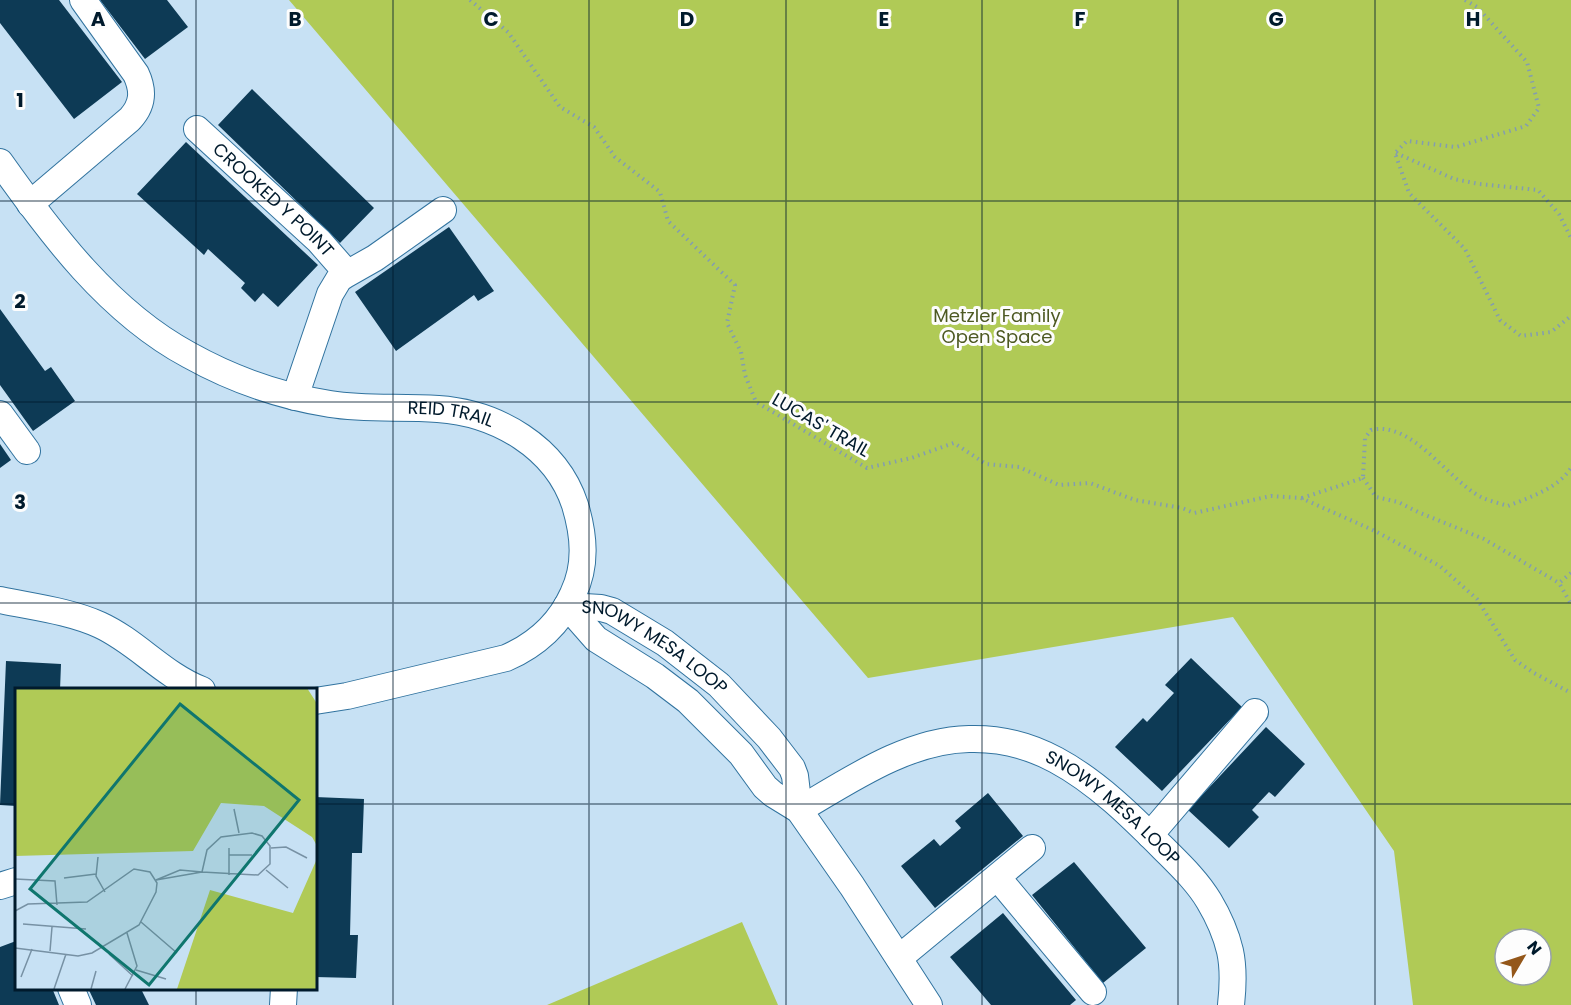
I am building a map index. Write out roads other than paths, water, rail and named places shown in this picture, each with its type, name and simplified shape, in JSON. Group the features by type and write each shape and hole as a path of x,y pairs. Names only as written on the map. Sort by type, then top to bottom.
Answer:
{"street":[{"path":"30,204 130,119 137,111 141,101 140,83 136,74 83,0"},
{"name":"CROOKED Y POINT","path":"197,129 319,241 347,273"},
{"name":"REID TRAIL","path":"0,162 57,239 95,281 167,343 220,371 296,397 353,407 436,408 458,411 495,422 532,445 547,459 567,487 580,522 583,558 580,574 567,606 543,636 506,658 347,696 316,701"},
{"name":"CROOKED Y POINT","path":"296,397 332,289 339,279 375,258 443,210"},
{"path":"0,414 27,451"},
{"path":"0,600 55,611 101,626 121,638 172,684 192,688"},
{"name":"SNOWY MESA LOOP","path":"567,606 596,639 655,676 688,701 741,754 765,787 799,810 929,1005"},
{"name":"SNOWY MESA LOOP","path":"567,606 595,607 612,611 665,643 719,685 769,738 792,768 799,810"},
{"path":"1150,835 1255,712"},
{"name":"SNOWY MESA LOOP","path":"799,810 879,765 921,747 949,740 988,740 1012,743 1054,759 1077,772 1150,835 1197,884 1216,916 1230,950 1233,969 1231,1005"},
{"path":"899,958 1032,848"},
{"path":"998,878 1093,992"},
{"path":"0,886 15,881"},
{"path":"72,990 78,1005"},
{"path":"283,1005 284,990"}],"park label":[{"name":"Metzler Family Open Space","path":"997,326"}]}
